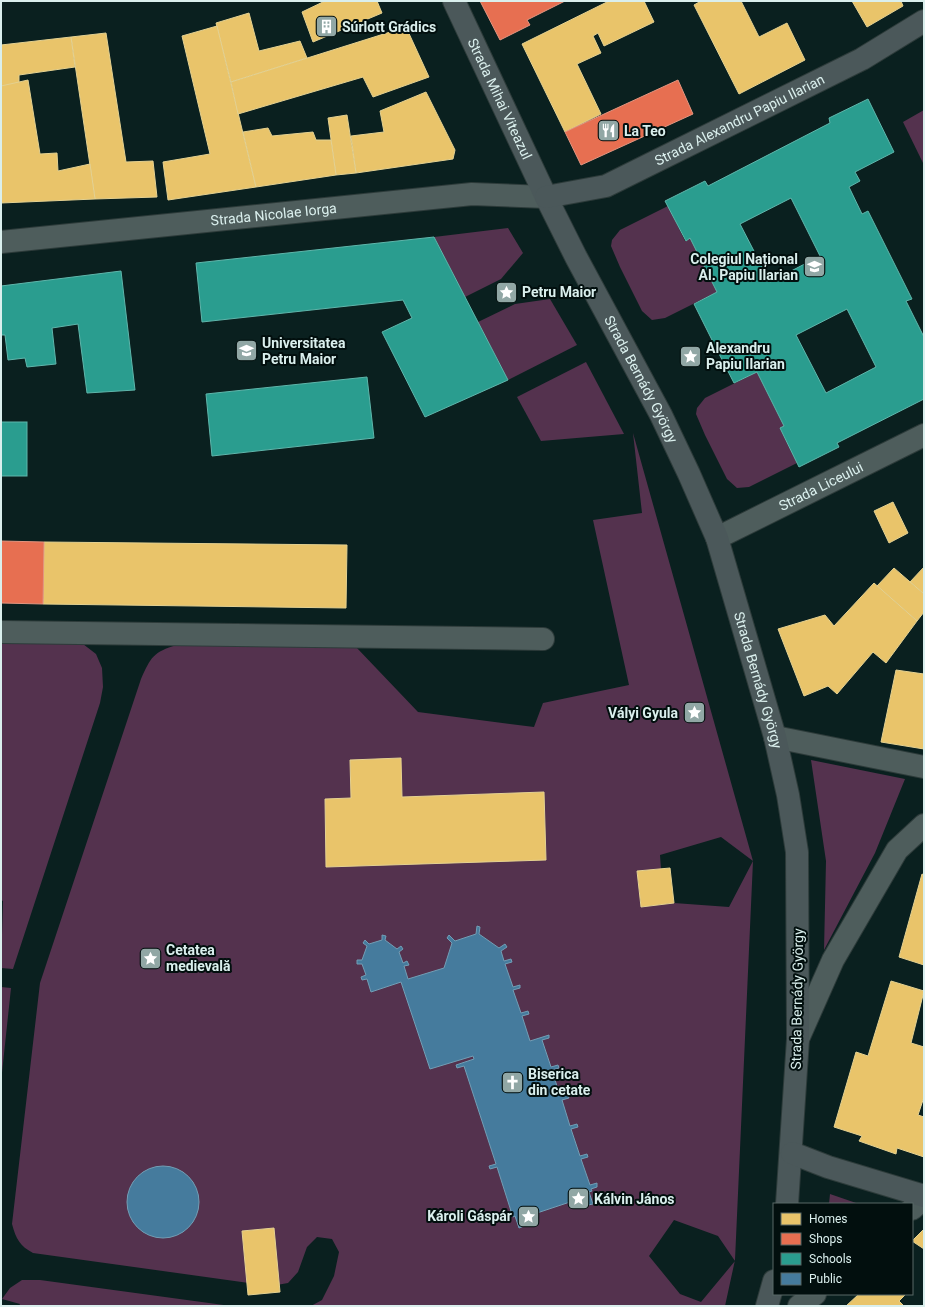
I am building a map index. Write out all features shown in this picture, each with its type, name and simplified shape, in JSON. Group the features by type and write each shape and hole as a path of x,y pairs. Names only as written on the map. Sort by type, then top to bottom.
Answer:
{"main road":[{"name":"Strada Mihai Viteazul","path":"454,1 546,197"},
{"name":"Strada Alexandru Papiu Ilarian","path":"546,197 606,186 862,59 924,22"},
{"name":"Strada Bernády György","path":"546,197 576,257 661,415 717,538 775,737 788,795 797,852 798,1039 788,1203"},
{"path":"792,1153 828,1167 924,1197"},
{"path":"767,1306 773,1285"}],"street":[{"name":"Strada Nicolae Iorga","path":"1,242 472,194 546,197"},
{"name":"Strada Liceului","path":"717,538 924,434"},
{"path":"1,632 543,639"},
{"path":"775,737 924,767"},
{"path":"798,1039 833,960 897,850 924,825"},
{"path":"913,1207 924,1197"},
{"path":"800,1306 814,1295"}],"shaded area":[{"path":"924,110 924,165 903,122"},
{"path":"668,206 685,241 690,238 717,292 665,318 652,320 642,311 611,246 612,240 620,230"},
{"path":"508,228 523,253 501,279 465,297 434,237"},
{"path":"550,299 577,345 508,380 478,322 515,304"},
{"path":"586,362 624,434 541,441 517,397"},
{"path":"757,372 784,426 780,428 797,463 749,487 737,488 727,479 705,435 696,414 697,408 705,398"},
{"path":"633,433 753,861 735,1261 725,1306 311,1306 322,1300 334,1276 339,1252 332,1239 317,1237 307,1247 298,1272 288,1283 271,1286 33,1253 25,1248 17,1238 12,1224 40,983 141,679 150,660 163,650 177,645 356,647 418,712 534,727 543,703 629,685 593,520 642,513","holes":["721,837 753,861 729,907 674,903 641,907 637,871 661,869 660,855","674,1220 718,1236 735,1261 701,1302 680,1294 649,1256"]},
{"path":"1,640 83,644 96,654 102,668 103,687 100,703 13,969 1,968 3,901 1,900"},
{"path":"811,760 905,779 875,853 824,950 826,861"},
{"path":"1,987 11,988 1,1082"},
{"path":"830,1194 856,1203 829,1203"},
{"path":"22,1280 40,1280 231,1306 19,1306 20,1304 2,1299 10,1288"}],"building: Homes":[{"name":"Súrlott Grádics","path":"325,1 377,1 382,13 313,42 302,12"},
{"path":"609,1 644,1 654,22 604,46 598,33 593,36 601,53 577,64 601,114 565,132 522,44"},
{"path":"701,1 741,1 759,37 787,23 805,60 739,94 694,5"},
{"path":"852,1 901,1 903,6 867,27"},
{"path":"249,13 259,51 300,41 307,58 231,82 216,23"},
{"path":"217,26 256,187 168,200 163,162 210,154 182,36"},
{"path":"406,27 429,77 373,97 363,77 238,114 231,82"},
{"path":"106,33 126,162 153,161 157,197 95,199 71,37"},
{"path":"71,37 75,67 19,75 19,84 1,86 1,45"},
{"path":"28,80 40,154 57,153 58,171 90,164 95,199 1,203 1,86"},
{"path":"426,92 455,150 453,159 356,173 351,136 384,132 380,111"},
{"path":"347,115 356,173 336,175 328,118"},
{"path":"268,128 272,136 313,132 316,140 331,140 336,175 256,187 243,132"},
{"path":"893,502 908,533 889,543 874,511"},
{"path":"44,542 347,545 346,608 43,604"},
{"path":"924,567 924,594 910,582"},
{"path":"894,568 924,594 924,612 917,621 877,586"},
{"path":"874,583 917,621 886,663 873,652 837,694 828,686 804,696 778,629 825,615 834,626"},
{"path":"896,670 924,674 924,749 881,742"},
{"path":"401,758 402,797 544,792 546,860 326,867 325,799 351,798 350,760"},
{"path":"670,868 674,903 641,907 637,871"},
{"path":"922,874 924,875 924,965 899,957"},
{"path":"891,981 924,991 911,1043 924,1047 924,1097 918,1115 924,1117 924,1157 897,1148 896,1154 859,1141 862,1136 834,1127 856,1052 868,1056"},
{"path":"274,1228 280,1292 248,1295 242,1231"},
{"path":"924,1229 924,1249 913,1242"},
{"path":"858,1295 905,1295 899,1301 904,1306 846,1306"}],"building: Shops":[{"path":"480,1 565,1 527,20 530,25 500,40"},
{"path":"678,80 693,114 581,165 565,132"},
{"path":"1,541 44,542 43,604 1,603"}],"building: Schools":[{"name":"Colegiul Național Al. Papiu Ilarian","path":"868,99 894,152 855,172 860,181 849,187 862,214 868,211 912,299 906,301 924,337 924,399 837,443 839,447 799,467 780,428 784,426 757,372 734,383 716,348 694,304 717,292 690,238 686,241 665,201 705,181 708,186 830,123 829,118","holes":["791,198 820,256 770,282 740,224","847,309 876,367 826,393 796,335"]},
{"path":"434,237 508,380 425,417 382,332 412,318 403,300 202,322 196,263"},
{"path":"121,271 135,390 87,393 78,324 52,328 56,364 27,367 25,358 8,360 5,335 1,335 1,286"},
{"path":"367,377 374,438 212,456 206,394"},
{"path":"1,422 27,422 27,476 1,476"}],"building: Public":[{"name":"Biserica din cetate","path":"477,926 480,927 479,934 499,948 505,944 507,947 501,951 504,961 511,959 512,962 505,964 513,987 520,985 520,988 513,990 521,1013 528,1011 529,1014 522,1016 530,1041 549,1035 549,1038 542,1040 551,1067 558,1065 559,1068 552,1070 560,1096 567,1094 569,1098 562,1100 570,1126 577,1124 578,1127 571,1129 580,1156 587,1154 588,1157 581,1159 590,1185 597,1183 597,1187 591,1189 592,1191 589,1192 593,1204 588,1205 584,1193 572,1198 573,1201 534,1214 532,1211 520,1214 524,1226 519,1228 515,1216 513,1217 512,1214 505,1217 504,1213 511,1211 497,1167 490,1169 489,1166 496,1164 464,1066 457,1068 456,1065 474,1059 473,1056 430,1069 401,982 371,992 367,979 362,980 361,977 366,975 362,964 357,964 357,960 362,960 367,946 363,943 365,940 369,944 382,940 382,935 386,936 385,940 397,949 401,946 403,949 399,952 403,963 407,961 409,965 404,966 408,979 444,968 452,943 447,938 449,935 455,941 476,934"},
{"path":"163,1166 183,1172 193,1182 199,1202 193,1222 183,1232 163,1238 143,1232 133,1222 127,1202 133,1182 143,1172"}],"place":[{"name":"Súrlott Grádics","path":"327,27"},
{"name":"La Teo","path":"609,131"},
{"name":"Colegiul Național Al. Papiu Ilarian","path":"814,267"},
{"name":"Petru Maior","path":"506,292"},
{"name":"Universitatea Petru Maior","path":"247,351"},
{"name":"Alexandru Papiu Ilarian","path":"690,356"},
{"name":"Vályi Gyula","path":"694,713"},
{"name":"Cetatea medievală","path":"151,958"},
{"name":"Biserica din cetate","path":"512,1082"},
{"name":"Kálvin János","path":"579,1199"},
{"name":"Károli Gáspár","path":"528,1216"}]}
